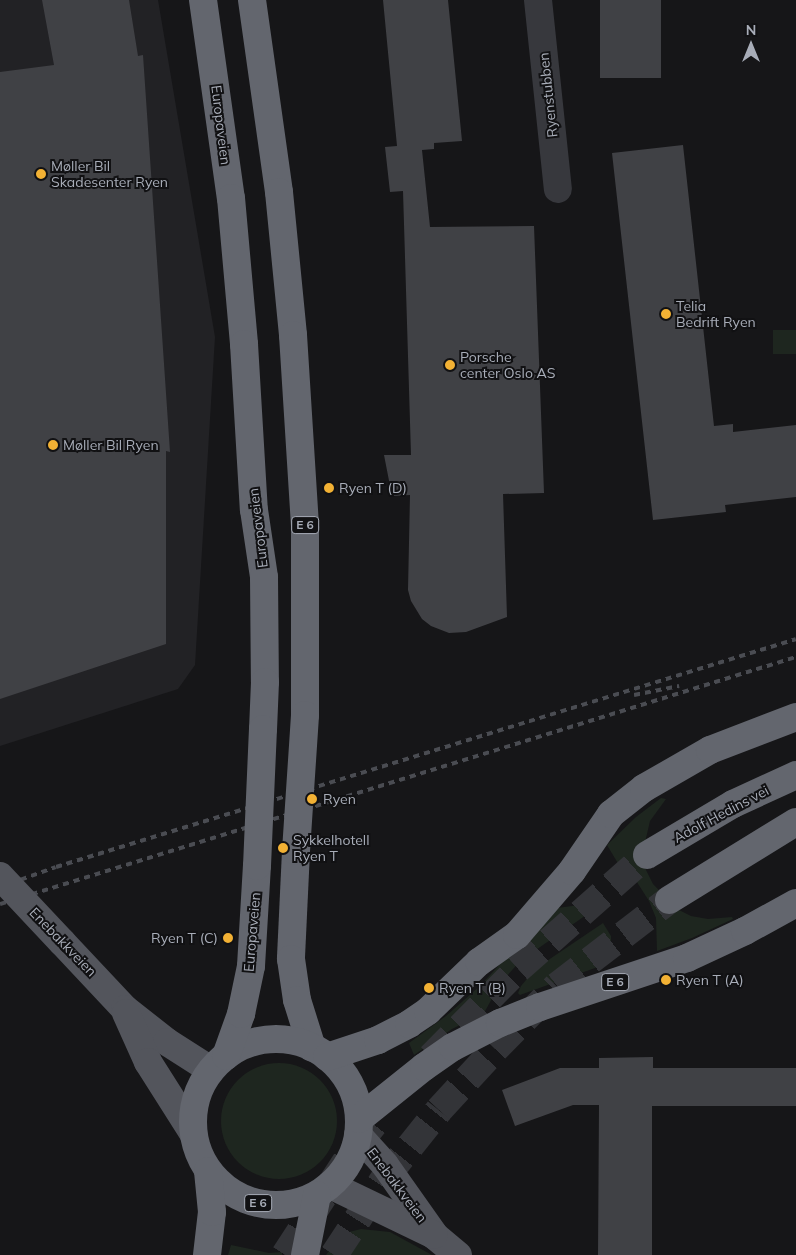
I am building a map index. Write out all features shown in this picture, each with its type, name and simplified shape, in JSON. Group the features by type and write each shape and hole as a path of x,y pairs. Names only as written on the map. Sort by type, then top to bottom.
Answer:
{"highway":[{"name":"Europaveien","path":"203,0 212,52 231,198 244,344 254,510 264,577 265,682 257,866 250,966 241,1014 219,1062"},
{"name":"E 6","path":"219,1062 204,1081 194,1106 193,1132 201,1160 208,1171 225,1189 247,1201 271,1205 295,1204 324,1190 343,1171 353,1154 358,1127 356,1102 350,1085 340,1070 320,1053 297,1000 291,959 305,715 305,528 295,354 279,192 252,0"},
{"path":"219,1062 242,1047 259,1041 295,1042 320,1053 378,1040 408,1024 428,1011 479,962 517,935 572,871 611,814 644,788 710,750 796,717"},
{"name":"Adolf Hedins vei","path":"647,855 734,804 796,775"},
{"path":"668,900 796,822"},
{"name":"E 6","path":"358,1127 424,1067 453,1047 494,1026 540,1007 687,958 745,931 796,903"},
{"name":"E 6","path":"207,1255 212,1212 208,1171"},
{"name":"E 6","path":"305,1255 305,1247 324,1190"}],"main road":[{"name":"Enebakkveien","path":"0,876 125,1009 167,1042 219,1062"},
{"name":"Enebakkveien","path":"125,1009 148,1062 193,1132"},
{"name":"Enebakkveien","path":"358,1127 435,1236 458,1255"},
{"name":"Enebakkveien","path":"324,1190 435,1236"}],"street":[{"name":"Ryenstubben","path":"538,0 558,190"}],"shaded area":[{"path":"0,0 158,0 215,337 195,665 178,689 0,746"},
{"path":"773,330 796,330 796,354 773,354"},
{"path":"661,798 666,799 650,821 643,851 646,870 653,884 677,909 691,916 708,919 732,917 733,919 692,938 657,951 656,918 649,901 635,879 619,865 607,845 636,817"},
{"path":"579,905 592,911 520,961 500,984 484,1013 452,1029 414,1055 409,1043 446,1016 481,985 550,909"},
{"path":"603,923 611,936 611,954 606,961 595,968 520,995 518,993 521,986 535,969"},
{"path":"279,1063 301,1067 320,1080 333,1099 337,1121 333,1143 320,1162 301,1175 279,1179 257,1175 238,1162 225,1143 221,1121 225,1099 238,1080 257,1067"},
{"path":"361,1229 390,1232 432,1255 326,1255 338,1238 345,1233"},
{"path":"231,1245 269,1253 282,1252 282,1255 228,1255"}],"building":[{"path":"42,0 129,0 138,56 143,55 170,452 166,451 166,644 0,699 0,72 54,65"},
{"path":"383,0 448,0 462,141 434,143 434,149 422,150 430,227 534,226 544,493 503,494 507,617 466,632 449,633 431,626 422,619 411,601 408,590 410,495 392,496 384,455 411,455 403,191 390,192 385,147 397,146"},
{"path":"600,0 661,0 661,78 600,78"},
{"path":"683,145 714,426 733,424 733,432 796,425 796,497 725,505 726,512 653,520 612,153"},
{"path":"653,1057 653,1068 796,1068 796,1106 652,1106 652,1255 598,1255 599,1105 573,1105 515,1126 502,1090 560,1068 599,1068 599,1058"}],"tunnel":[{"path":"431,1057 518,969 647,855"},
{"path":"334,1255 384,1179 439,1110 495,1049 557,986 669,900"},
{"path":"285,1255 356,1146 377,1120"}],"railway":[{"path":"0,887 56,867 796,639"},
{"path":"0,904 796,657"},
{"path":"634,695 679,686"}],"place":[{"name":"Møller Bil Skadesenter Ryen","path":"41,174"},
{"name":"Telia Bedrift Ryen","path":"666,314"},
{"name":"Porsche center Oslo AS","path":"450,365"},
{"name":"Møller Bil Ryen","path":"53,445"},
{"name":"Ryen T (D)","path":"329,488"},
{"name":"Ryen","path":"312,799"},
{"name":"Sykkelhotell Ryen T","path":"283,848"},
{"name":"Ryen T (C)","path":"228,938"},
{"name":"Ryen T (A)","path":"666,980"},
{"name":"Ryen T (B)","path":"429,988"}]}
